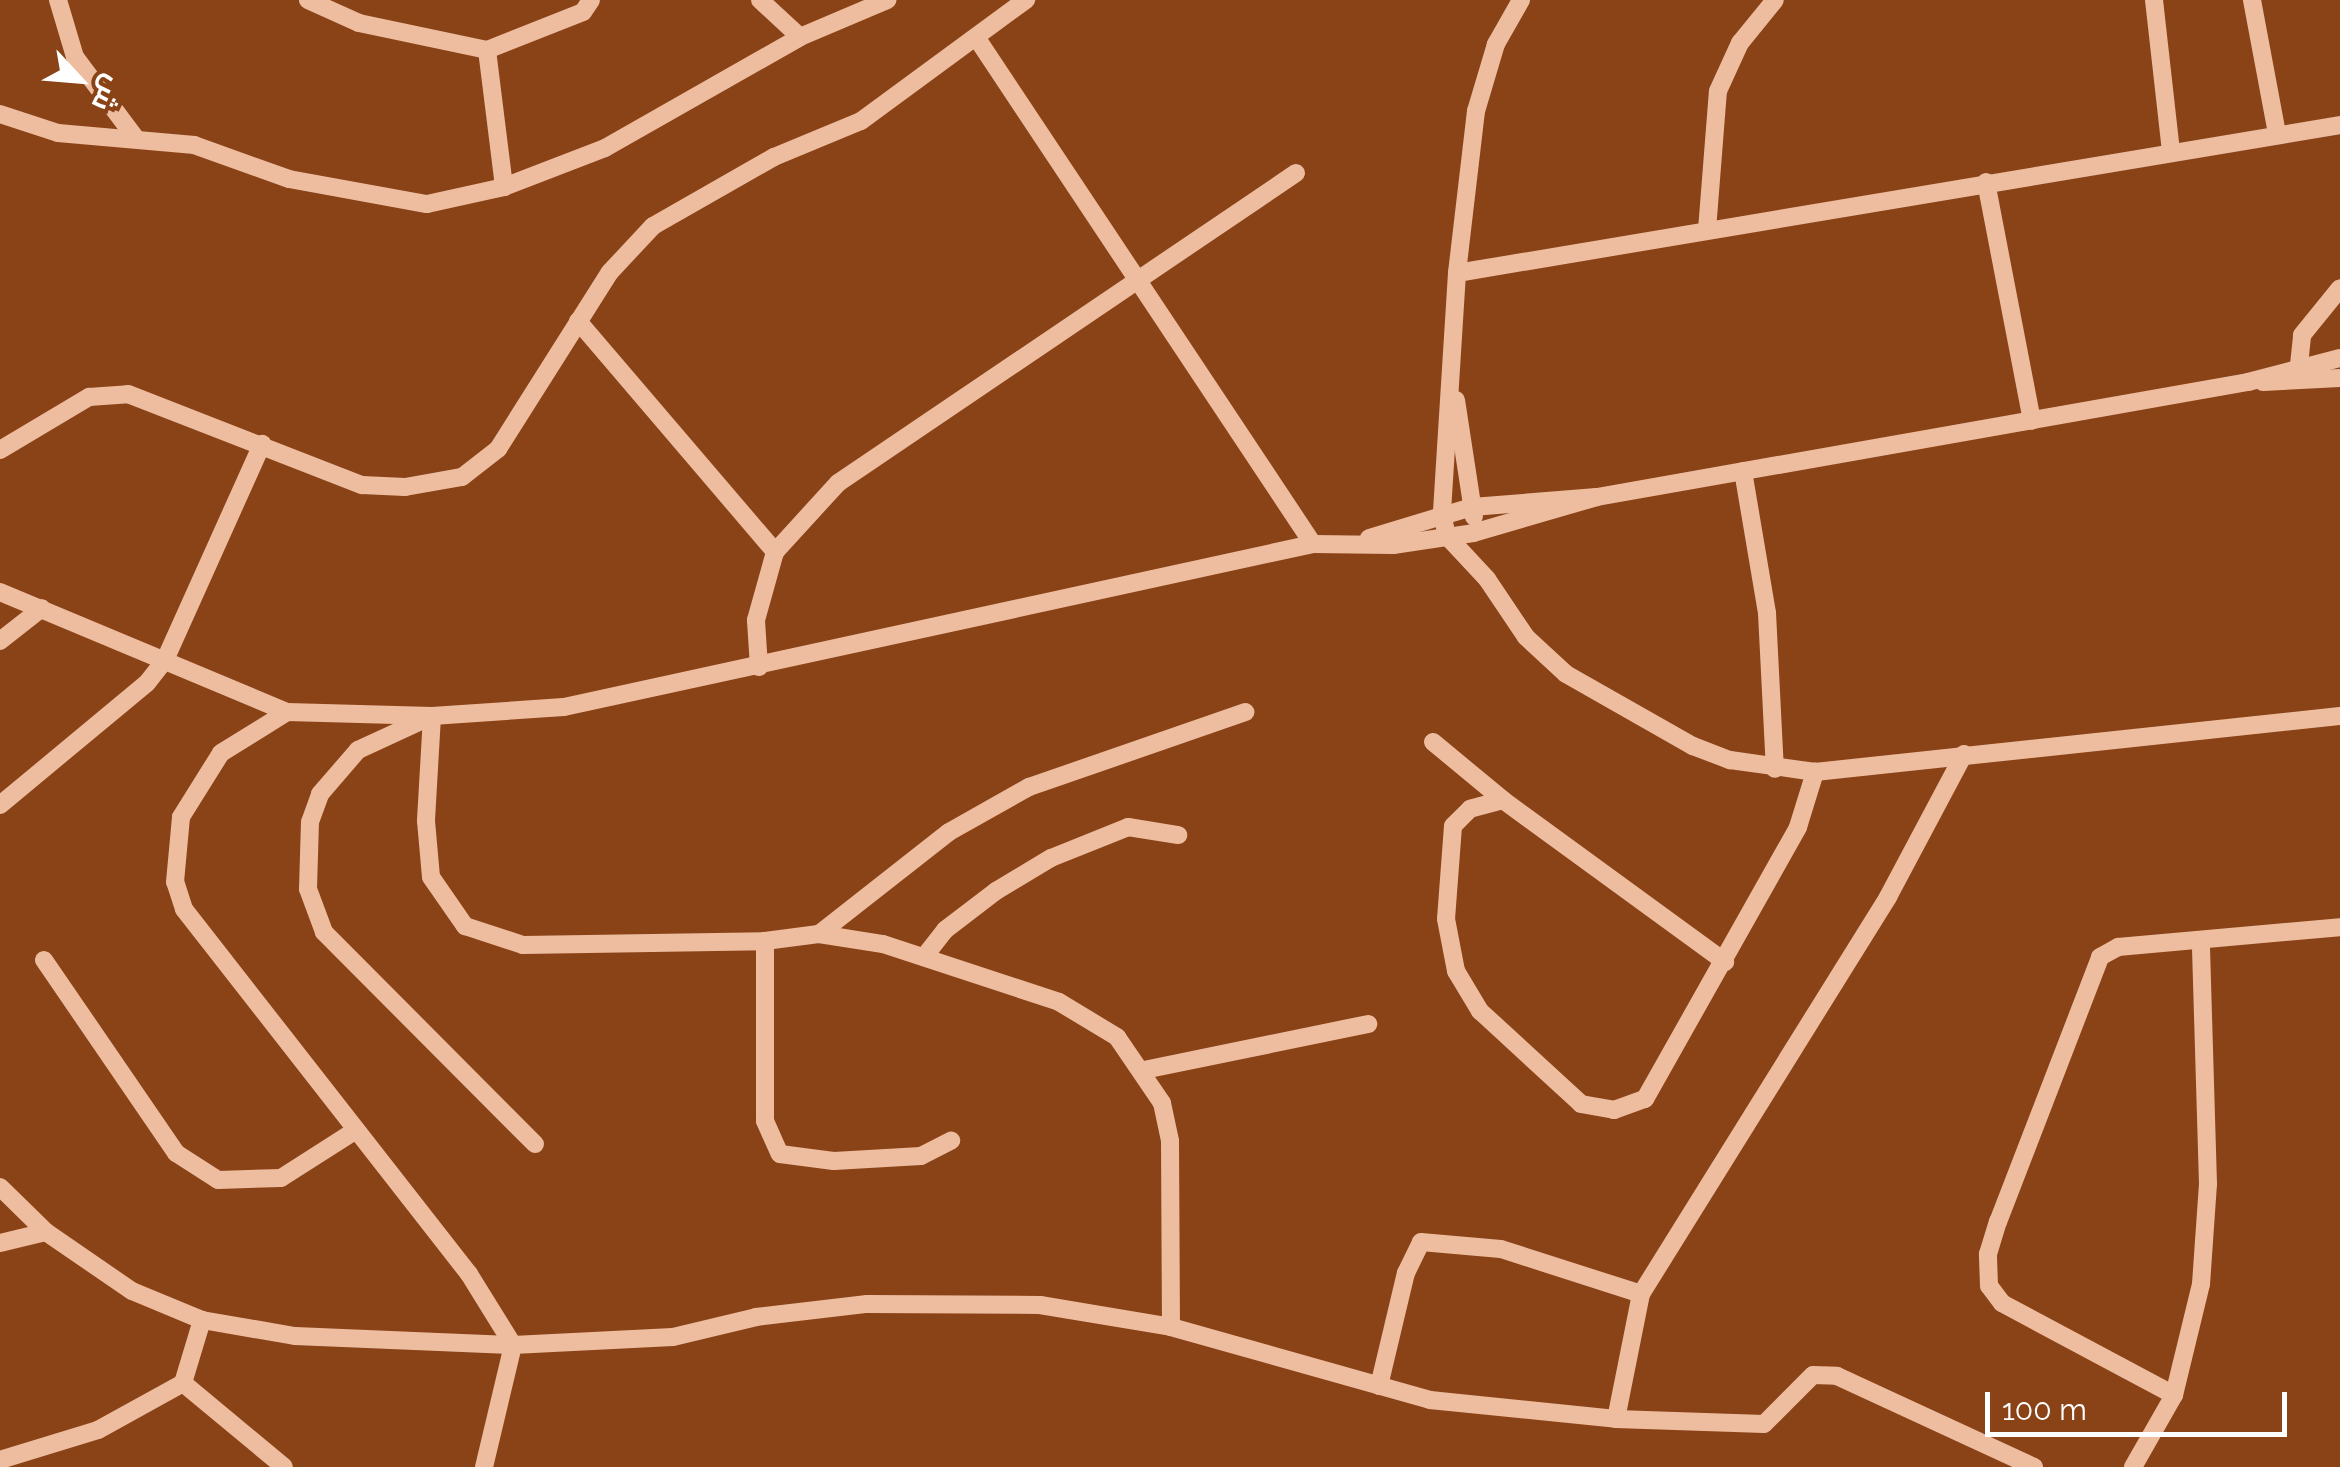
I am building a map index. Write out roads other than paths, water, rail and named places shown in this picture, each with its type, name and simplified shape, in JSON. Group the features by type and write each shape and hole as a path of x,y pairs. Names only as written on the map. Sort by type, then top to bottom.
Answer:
{"street":[{"path":"58,0 75,57 134,136"},
{"path":"308,0 358,23 487,50 584,12 591,0"},
{"path":"760,0 800,38"},
{"path":"2,121 58,133 134,136 194,146 289,179 426,204 504,187 605,148 800,38 887,0"},
{"path":"0,450 56,412 111,393 156,401 362,485 405,487 462,476 507,438 578,321 653,226 774,158 861,121 978,40 1026,0"},
{"path":"1521,0 1496,44 1476,111 1457,273 1454,384 1442,514 1446,536 1466,556 1526,637 1566,674 1649,727 1730,760 1815,772 2340,713"},
{"path":"1707,230 1718,92 1740,43 1775,0"},
{"path":"2154,0 2171,151"},
{"path":"2252,0 2276,133"},
{"path":"978,40 1312,544"},
{"path":"487,50 504,187"},
{"path":"1457,273 2340,125"},
{"path":"759,667 756,620 775,552 838,483 1296,173"},
{"path":"1986,182 2032,421"},
{"path":"2299,366 2302,334 2340,288"},
{"path":"578,321 775,552"},
{"path":"1359,542 1472,507 1598,497 2248,382 2340,358"},
{"path":"2248,382 2340,378"},
{"path":"1454,384 1476,532 1466,556"},
{"path":"0,805 165,660 262,444"},
{"path":"1743,472 1767,614 1775,768"},
{"path":"0,592 287,712 432,716 564,706 759,667 1312,544 1393,545 1476,532 1598,497"},
{"path":"0,642 42,608"},
{"path":"287,712 220,752 202,774 181,817 175,882 184,909 468,1274 513,1345 484,1467"},
{"path":"819,934 950,832 1029,788 1245,712"},
{"path":"432,716 426,821 431,878 465,926 522,946 765,941 819,934 924,958 1058,1002 1117,1037 1144,1070 1162,1103 1170,1142 1171,1327"},
{"path":"432,716 358,750 320,794 310,822 308,889 324,932 535,1144"},
{"path":"1432,742 1503,800 1724,962"},
{"path":"1616,1419 1641,1294 1888,897 1964,754"},
{"path":"1503,800 1470,810 1453,826 1446,919 1456,971 1480,1011 1581,1104 1614,1110 1645,1100 1798,827 1815,772"},
{"path":"924,958 945,930 996,891 1051,858 1128,827 1178,835"},
{"path":"2174,1394 2002,1304 1989,1286 1988,1254 2100,957 2118,946 2201,944 2340,927"},
{"path":"765,941 765,1121 780,1154 834,1161 921,1156 951,1141"},
{"path":"2133,1467 2174,1394 2200,1284 2208,1184 2201,944"},
{"path":"44,960 176,1153 218,1180 280,1178 356,1130"},
{"path":"1144,1070 1368,1024"},
{"path":"0,1187 46,1232 132,1291 202,1320 295,1336 513,1345 673,1337 756,1317 866,1304 1040,1305 1171,1327 1430,1400 1616,1419 1764,1424 1813,1375 1836,1376 2034,1467"},
{"path":"0,1243 46,1232"},
{"path":"1379,1386 1406,1273 1420,1242 1501,1249 1641,1294"},
{"path":"0,1460 98,1430 183,1384 202,1320"},
{"path":"183,1384 284,1467"}]}
